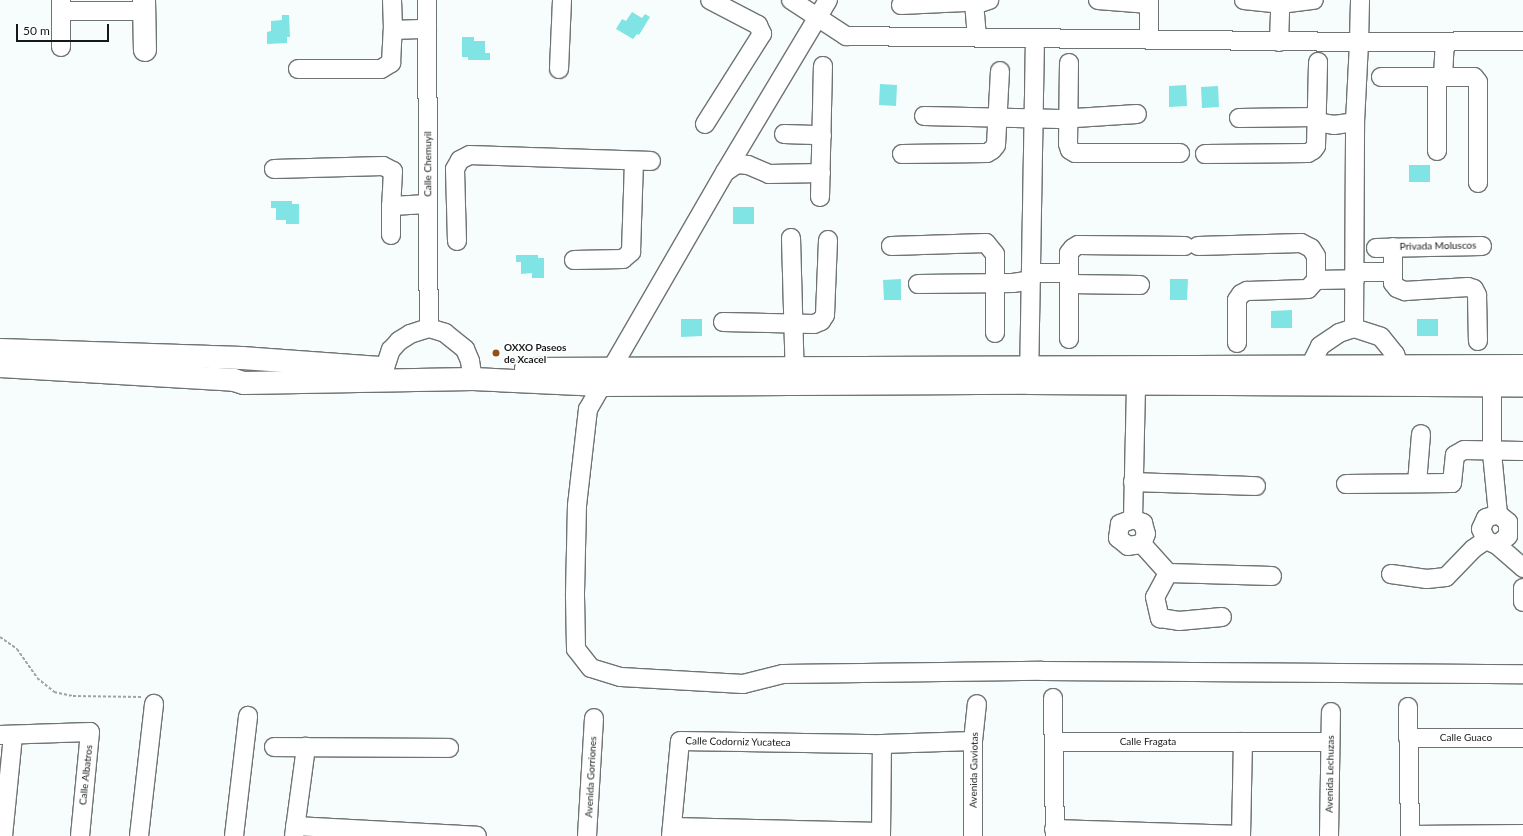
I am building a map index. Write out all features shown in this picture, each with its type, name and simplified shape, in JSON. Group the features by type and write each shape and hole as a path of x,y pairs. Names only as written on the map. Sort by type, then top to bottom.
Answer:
{"main road":[{"path":"144,6 145,50"},
{"path":"0,350 242,358 382,374"},
{"path":"0,366 234,380 244,383 382,374 607,376 1029,374 1400,376 1523,366"},
{"path":"1029,374 1136,385 1309,376"},
{"path":"1400,376 1492,386 1523,386"}],"street":[{"path":"298,69 381,69 392,63 392,0"},
{"name":"Calle Chemuyil","path":"427,0 429,328"},
{"path":"559,69 562,0"},
{"path":"705,124 762,34 758,25 710,0"},
{"path":"792,0 846,36 1279,42 1523,41"},
{"path":"828,0 819,18 725,172 588,409 577,505 575,596 576,649 591,668 621,677 743,684 783,674 1042,671 1523,674"},
{"path":"1098,0 1149,2 1149,40"},
{"path":"1244,0 1280,4 1314,0"},
{"path":"1354,328 1355,122 1360,0"},
{"path":"901,5 973,2 977,38"},
{"path":"1279,42 1280,4"},
{"path":"61,47 61,5 144,6"},
{"path":"392,30 427,29"},
{"path":"1437,151 1441,72 1445,42"},
{"path":"1029,374 1035,48"},
{"path":"1205,154 1308,153 1316,146 1318,62"},
{"path":"1069,63 1068,144 1074,153 1180,153"},
{"path":"820,198 823,66"},
{"path":"902,154 987,153 996,145 1000,71"},
{"path":"1381,76 1441,72 1474,77 1478,82 1478,183"},
{"path":"924,116 1068,118 1137,114"},
{"path":"1239,118 1316,119 1334,125 1355,122"},
{"path":"784,134 822,135"},
{"path":"457,241 455,169 460,160 470,155 643,161 630,252 623,259 574,260"},
{"path":"725,172 737,164 748,165 769,174 821,173"},
{"path":"274,169 383,166 393,171 391,235"},
{"path":"391,206 456,193"},
{"path":"791,238 794,375"},
{"path":"723,322 814,324 821,321 824,315 828,240"},
{"path":"891,246 986,243 995,254 995,334"},
{"path":"1069,339 1069,253 1078,245 1192,246 1301,243 1311,248 1316,256 1316,280 1308,289 1247,291 1241,294 1237,300 1237,343"},
{"name":"Privada Moluscos","path":"1478,340 1477,295 1474,289 1468,287 1404,291 1397,288 1386,273 1385,247 1482,246"},
{"path":"1316,280 1386,273"},
{"path":"918,284 1012,283 1031,276 1140,285"},
{"path":"382,374 391,350 399,341 429,328 456,340 465,349 472,374"},
{"path":"1309,376 1320,346 1339,333 1354,328 1381,337 1395,354 1400,376"},
{"path":"1133,519 1132,482 1136,385"},
{"path":"1391,574 1428,579 1446,577 1473,549 1508,536 1508,522 1498,514 1492,453 1492,386"},
{"path":"1417,483 1421,434"},
{"path":"1346,484 1452,483 1456,456 1464,450 1492,453 1523,451"},
{"path":"1132,482 1256,486"},
{"path":"1133,519 1143,524 1146,534 1142,544 1128,546 1118,538 1120,524 1133,519"},
{"path":"1491,542 1523,568"},
{"path":"1142,544 1168,573 1272,576"},
{"path":"1168,573 1155,597 1160,618 1179,621 1222,617"},
{"path":"1523,588 1523,602"},
{"path":"1053,698 1054,833 1242,835 1243,742"},
{"path":"139,836 154,704"},
{"name":"Avenida Gaviotas","path":"973,836 973,741 977,704"},
{"path":"1408,707 1410,835 1523,834"},
{"name":"Avenida Lechuzas","path":"1329,836 1331,712"},
{"path":"234,836 248,716"},
{"name":"Avenida Gorriones","path":"587,836 594,718"},
{"name":"Calle Albatros","path":"7,735 90,732 80,836"},
{"path":"3,836 7,735"},
{"name":"Calle Guaco","path":"1408,738 1523,738"},
{"name":"Calle Codorniz Yucateca","path":"882,744 881,834 672,831 680,740 882,744 973,741"},
{"name":"Calle Fragata","path":"1054,742 1330,742"},
{"path":"274,747 450,748"},
{"path":"306,747 294,831 477,836"}],"path":[{"path":"0,637 17,649 37,678 54,692 73,696 136,695 154,704"}],"water":[{"path":"632,12 642,18 645,14 650,17 639,35 637,34 633,39 616,29 622,19 626,21"},
{"path":"282,15 289,15 290,37 287,37 287,43 267,44 267,32 271,31 271,21 282,20"},
{"path":"462,37 474,37 474,41 485,41 485,53 490,53 490,60 468,60 468,57 462,57"},
{"path":"880,84 897,85 896,106 879,105"},
{"path":"1186,85 1187,106 1169,107 1169,86"},
{"path":"1218,86 1219,107 1202,108 1201,87"},
{"path":"1409,165 1430,165 1430,182 1409,182"},
{"path":"271,201 292,201 292,204 299,204 299,224 286,224 286,220 276,220 276,208 271,208"},
{"path":"733,207 754,207 754,224 733,224"},
{"path":"516,255 538,255 538,258 544,258 544,278 532,278 532,273 521,274 521,262 516,262"},
{"path":"901,279 901,300 884,300 883,280"},
{"path":"1170,279 1188,279 1187,300 1170,300"},
{"path":"1292,310 1292,328 1271,328 1271,311"},
{"path":"681,319 702,319 702,336 681,337"},
{"path":"1417,319 1438,319 1438,336 1417,336"}],"place":[{"name":"OXXO Paseos de Xcacel","path":"496,353"}]}
